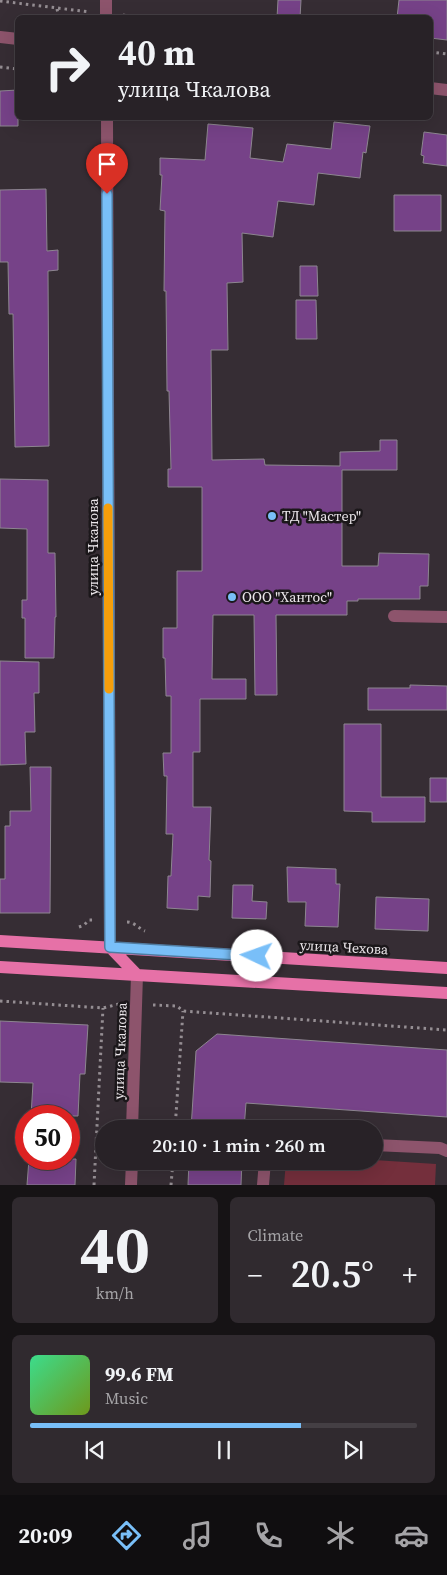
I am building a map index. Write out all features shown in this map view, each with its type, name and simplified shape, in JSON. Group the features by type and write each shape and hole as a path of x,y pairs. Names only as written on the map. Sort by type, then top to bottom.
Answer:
{"main road":[{"name":"улица Чехова","path":"0,941 447,968"},
{"path":"110,947 136,975"},
{"path":"0,966 447,993"}],"street":[{"path":"106,0 106,15"},
{"path":"0,37 15,39"},
{"path":"433,88 447,90"},
{"name":"улица Чкалова","path":"107,120 110,947"},
{"path":"394,616 447,617"},
{"name":"улица Чкалова","path":"132,1120 136,975"},
{"path":"383,1145 440,1148 447,1151"},
{"path":"131,1185 132,1170"},
{"path":"263,1185 264,1170"}],"path":[{"path":"0,1 106,15"},
{"path":"57,9 58,15"},
{"path":"433,52 447,54"},
{"path":"0,67 15,69"},
{"path":"0,1002 103,1008 94,1185"},
{"path":"176,1120 183,1011 447,1030"},
{"path":"171,1185 172,1170"}],"shaded area":[{"path":"383,1161 436,1164 435,1185 284,1185 285,1170 383,1170"}],"building":[{"path":"278,0 301,0 300,15 277,15"},
{"path":"399,0 447,0 447,40 433,38 433,15 397,15"},
{"path":"15,90 15,120 18,120 18,126 0,126 0,91"},
{"path":"334,122 370,126 366,153 363,152 360,178 318,173 314,205 278,201 273,237 242,233 243,282 227,283 228,350 211,350 212,460 264,459 265,465 340,466 340,452 380,451 380,440 397,440 397,470 342,470 342,566 378,566 379,553 429,554 428,586 420,586 420,599 358,599 358,601 347,601 347,615 276,615 277,695 255,695 254,615 213,615 212,679 246,679 246,699 200,699 200,752 193,752 193,807 211,807 210,897 198,896 198,910 167,908 168,876 171,876 173,834 166,834 167,776 164,776 163,753 171,753 171,696 166,696 163,628 177,628 177,571 202,571 202,487 168,487 168,469 171,469 169,391 167,391 166,291 164,291 165,211 160,210 162,175 160,175 160,158 205,160 208,124 253,128 250,158 283,162 287,144 331,149"},
{"path":"424,132 447,135 447,166 423,163 424,156 421,155"},
{"path":"46,189 47,251 58,250 58,270 48,271 49,446 15,447 13,314 9,314 8,262 0,262 0,190"},
{"path":"394,195 441,195 441,231 394,231"},
{"path":"300,266 317,266 318,296 300,296"},
{"path":"296,300 316,300 317,339 296,339"},
{"path":"0,479 48,480 48,553 55,553 56,617 54,658 25,658 25,618 22,618 22,600 27,600 27,529 0,528"},
{"path":"0,661 39,662 39,693 34,693 35,732 25,732 26,764 0,765"},
{"path":"410,685 447,686 447,710 368,710 368,688 410,688"},
{"path":"344,724 381,724 381,797 425,797 425,822 372,822 372,812 344,811"},
{"path":"30,767 51,767 50,913 0,913 0,879 5,879 5,826 10,826 10,811 31,811"},
{"path":"430,778 447,778 447,802 430,802"},
{"path":"287,867 336,869 336,884 340,884 338,927 305,926 306,902 288,902"},
{"path":"233,885 253,885 252,901 267,902 266,919 232,918"},
{"path":"376,897 429,899 428,931 375,929"},
{"path":"0,1021 88,1025 85,1074 80,1074 79,1105 32,1105 33,1083 0,1082"},
{"path":"217,1034 447,1050 447,1117 246,1103 245,1120 192,1120 196,1051"},
{"path":"28,1170 76,1170 75,1185 27,1185"},
{"path":"189,1170 242,1170 241,1185 188,1185"}],"slow traffic":[{"path":"108,508 109,689"}],"place":[{"name":"ТД \"Мастер\"","path":"272,516"},
{"name":"ООО \"Хантос\"","path":"232,597"}],"route":[{"path":"107,194 110,947 257,956"}]}
